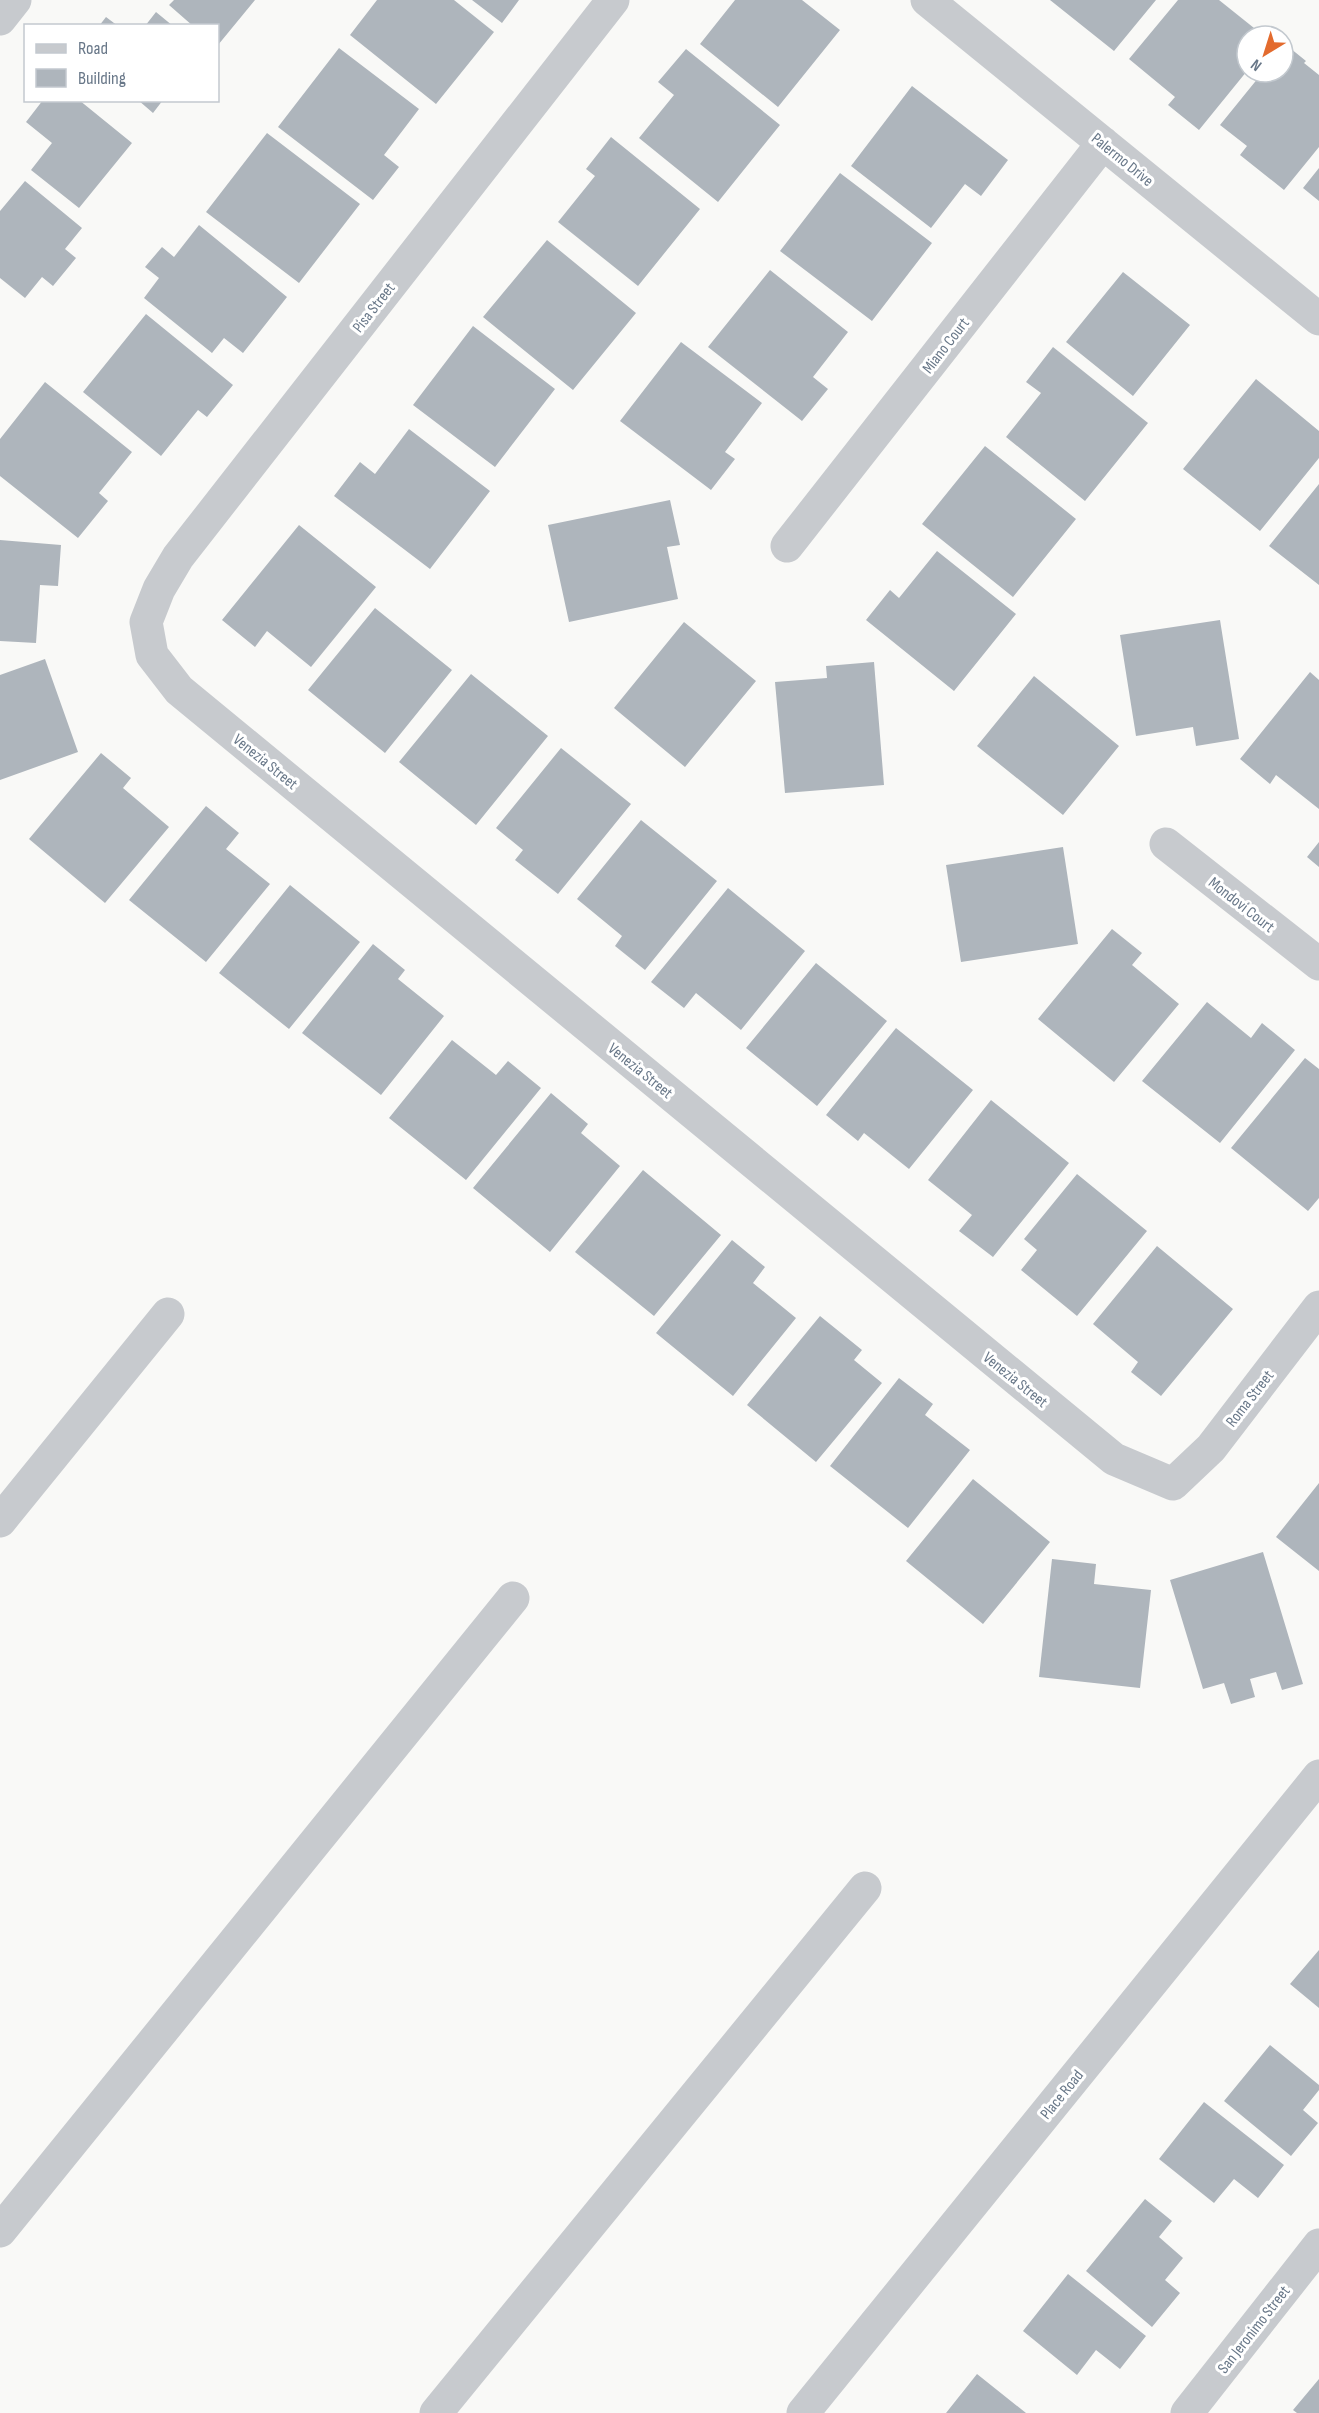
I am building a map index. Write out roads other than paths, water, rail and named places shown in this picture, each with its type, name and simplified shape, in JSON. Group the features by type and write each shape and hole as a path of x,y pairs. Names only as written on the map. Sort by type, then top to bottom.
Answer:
{"street":[{"path":"0,19 15,0"},
{"name":"Pisa Street","path":"146,622 159,589 178,558 613,0"},
{"name":"Palermo Drive","path":"927,0 1319,319"},
{"name":"Miano Court","path":"787,546 1103,143"},
{"name":"Venezia Street","path":"146,622 152,655 179,690 1114,1459 1173,1484"},
{"name":"Mondovi Court","path":"1166,844 1319,964"},
{"name":"Roma Street","path":"1173,1484 1211,1448 1319,1307"},
{"path":"0,1521 168,1314"},
{"path":"0,2231 513,1598"},
{"name":"Place Road","path":"803,2413 1319,1776"},
{"path":"436,2413 865,1887"},
{"name":"San Jeronimo Street","path":"1187,2413 1319,2245"}]}
